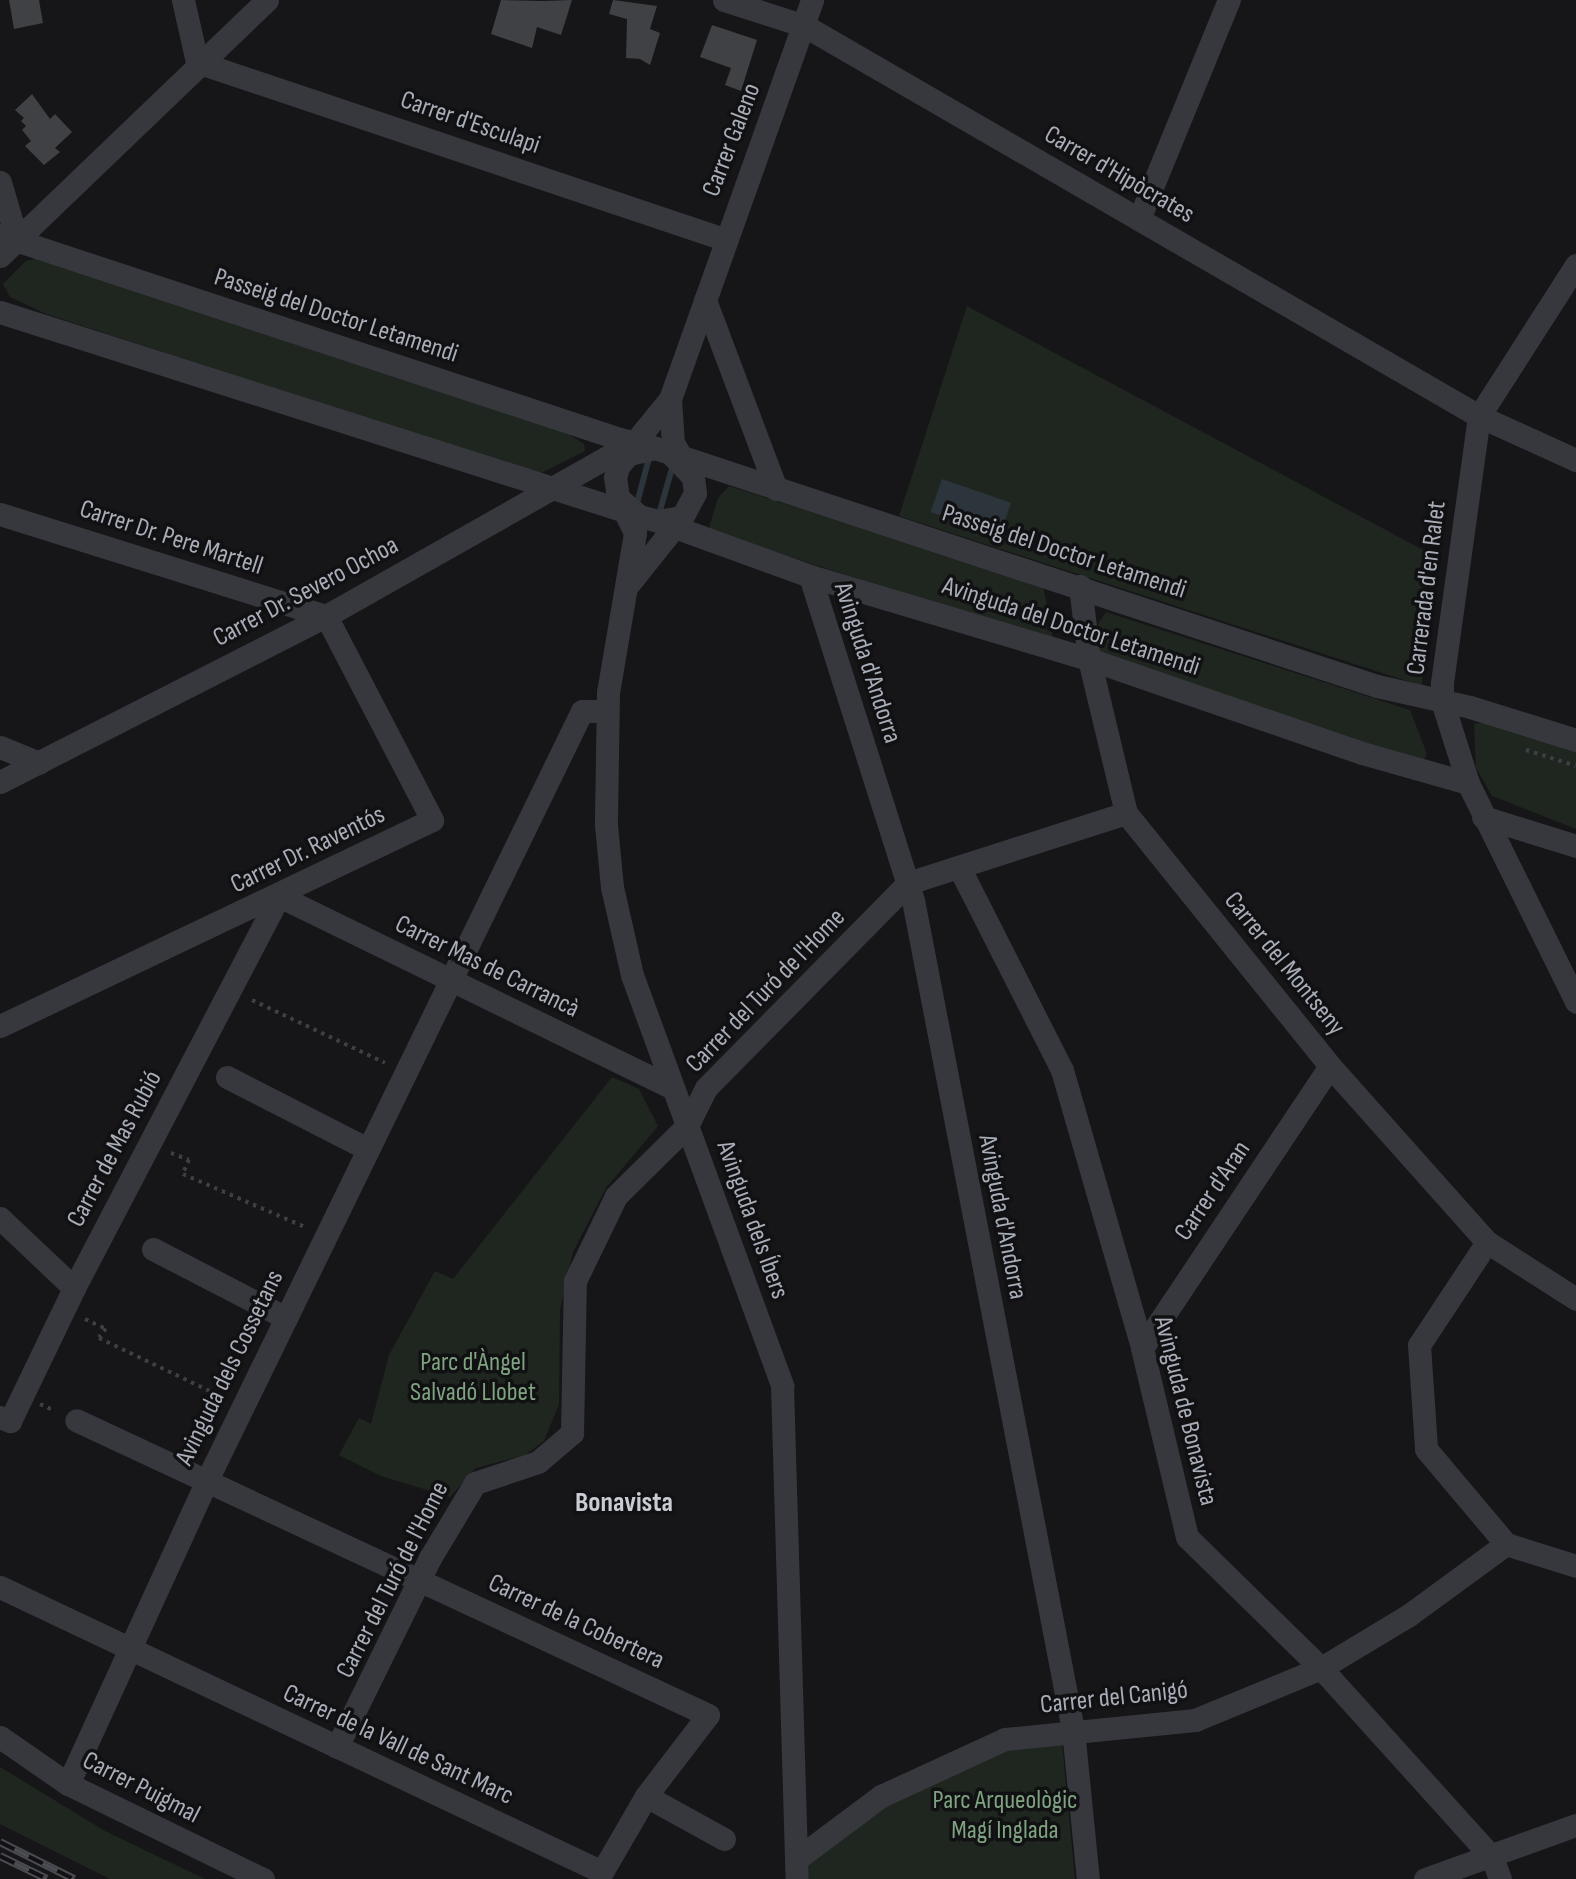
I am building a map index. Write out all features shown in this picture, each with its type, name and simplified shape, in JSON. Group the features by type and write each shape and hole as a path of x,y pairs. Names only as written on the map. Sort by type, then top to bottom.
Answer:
{"street":[{"path":"183,0 197,62"},
{"path":"0,256 8,238 267,0"},
{"name":"Carrer d'Hipòcrates","path":"724,0 805,26 1479,416 1576,460"},
{"name":"Carrer Galeno","path":"665,453 670,399 724,239 805,26 812,0"},
{"path":"1139,219 1229,0"},
{"name":"Carrer d'Esculapi","path":"197,62 724,239"},
{"path":"0,182 8,238"},
{"name":"Passeig del Doctor Letamendi","path":"8,238 1080,586 1377,686 1442,701 1576,740"},
{"name":"Carrerada d'en Ralet","path":"1576,265 1479,416 1442,701 1468,783 1483,817 1576,1002"},
{"path":"705,300 776,489"},
{"path":"0,312 547,489 649,515 695,493 665,453"},
{"name":"Carrer Galeno","path":"620,465 665,453 673,443 670,399"},
{"name":"Carrer Dr. Severo Ochoa","path":"0,782 326,616 547,489 665,453"},
{"name":"Avinguda dels Íbers","path":"620,465 615,477 649,515 635,533 623,591 607,711 606,825 612,887 632,975 670,1087 687,1126 782,1386 797,1869"},
{"name":"Carrer Dr. Pere Martell","path":"0,513 326,616"},
{"path":"623,591 649,515"},
{"name":"Avinguda del Doctor Letamendi","path":"649,515 810,576 1089,659 1362,753 1468,783"},
{"name":"Avinguda d'Andorra","path":"810,576 908,883 1073,1730 1088,1879"},
{"name":"Carrer del Montseny","path":"1080,586 1089,659 1126,813 1330,1066 1487,1242 1576,1299"},
{"name":"Carrer Dr. Raventós","path":"0,1026 279,896 432,820 326,616"},
{"name":"Avinguda dels Cossetans","path":"68,1784 208,1478 582,711 607,711"},
{"path":"0,747 39,762"},
{"name":"Carrer del Turó de l'Home","path":"337,1747 419,1581 475,1483 538,1462 572,1433 575,1281 616,1196 687,1126 706,1088 908,883 1126,813"},
{"path":"1483,817 1576,846"},
{"name":"Avinguda de Bonavista","path":"959,867 1062,1070 1142,1348 1187,1537 1321,1668 1492,1857 1500,1879"},
{"name":"Carrer de Mas Rubió","path":"0,1417 10,1421 69,1299 279,896"},
{"name":"Carrer Mas de Carrancà","path":"279,896 670,1087"},
{"name":"Carrer d'Aran","path":"1142,1348 1330,1066"},
{"path":"227,1077 368,1149"},
{"path":"0,1217 69,1299"},
{"path":"1487,1242 1419,1345 1426,1449 1506,1544 1576,1566"},
{"path":"153,1249 286,1318"},
{"name":"Carrer de la Cobertera","path":"76,1420 208,1478 419,1581 708,1715"},
{"name":"Carrer del Canigó","path":"797,1869 881,1796 1005,1739 1073,1730 1195,1720 1321,1668 1409,1615 1506,1544"},
{"name":"Carrer de la Vall de Sant Marc","path":"0,1587 602,1872 646,1796 708,1715"},
{"name":"Carrer Puigmal","path":"0,1737 68,1784 263,1879"},
{"path":"646,1796 724,1839"},
{"path":"1425,1879 1576,1825"}],"path":[{"path":"1523,749 1576,766"},
{"path":"235,980 255,990 251,1002 405,1072"},
{"path":"149,1144 189,1160 183,1174 325,1237"},
{"path":"69,1299 106,1329 99,1338 243,1407"},
{"path":"22,1396 76,1420"}],"green space":[{"path":"42,257 567,433 584,444 585,451 539,474 46,314 10,297 3,284 26,261"},
{"path":"967,306 1427,552 1422,686 899,516"},
{"path":"729,486 1043,585 1054,643 721,534 709,528 718,498"},
{"path":"1106,612 1410,710 1427,754 1423,761 1415,760 1100,653 1098,624"},
{"path":"1484,722 1576,750 1576,829 1492,796 1476,768 1474,724"},
{"name":"Parc d'Àngel Salvadó Llobet","path":"612,1077 639,1089 658,1126 606,1188 573,1252 560,1310 559,1404 544,1441 525,1455 476,1468 450,1497 381,1476 339,1455 359,1418 371,1424 389,1355 435,1271 453,1279"},
{"name":"Parc Arqueològic Magí Inglada","path":"1061,1732 1075,1879 805,1879 812,1847 912,1782"},
{"path":"0,1767 105,1831 205,1879 110,1879 0,1824"}],"shaded area":[{"path":"942,479 1011,503 1000,536 931,512"}],"building":[{"path":"9,0 39,0 43,23 14,29"},
{"path":"501,0 572,0 561,35 537,27 532,48 491,34"},
{"path":"613,0 657,6 650,29 660,33 650,65 640,59 626,58 627,19 609,14"},
{"path":"712,25 757,40 741,91 725,85 731,68 700,57"},
{"path":"32,94 50,119 55,114 72,132 55,148 60,152 44,165 25,146 31,141 22,130 26,126 21,121 24,118 15,110"}],"waterway":[{"path":"636,507 649,458"},
{"path":"659,514 673,465"}],"railway":[{"path":"0,1842 74,1879"},
{"path":"0,1856 47,1879"}],"district":[{"name":"Bonavista","path":"624,1503"}]}
